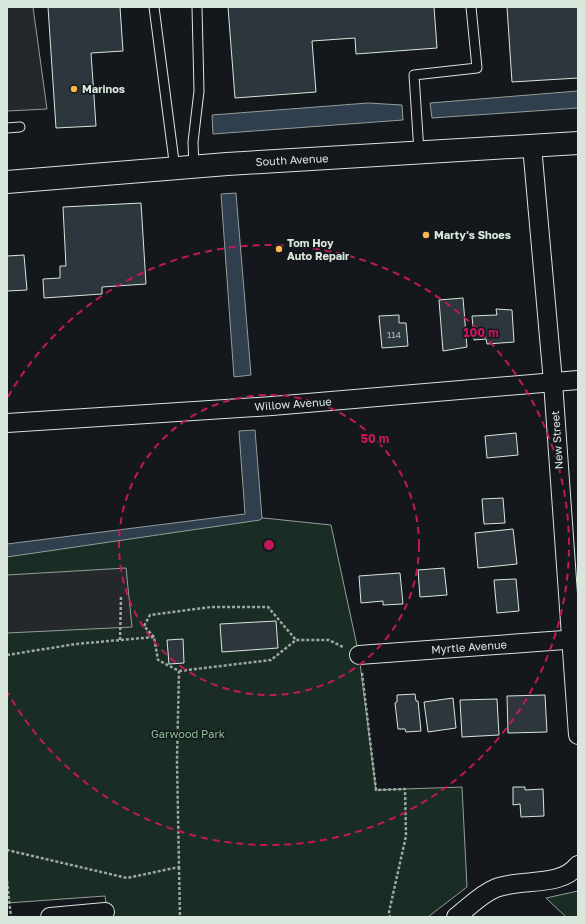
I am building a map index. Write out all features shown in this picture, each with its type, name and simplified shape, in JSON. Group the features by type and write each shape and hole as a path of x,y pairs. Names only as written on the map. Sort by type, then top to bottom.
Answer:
{"main road":[{"name":"South Avenue","path":"7,182 184,168 578,143"}],"street":[{"name":"New Street","path":"532,146 574,639 578,735"},
{"name":"Willow Avenue","path":"7,423 272,406 578,380"},
{"name":"Myrtle Avenue","path":"359,655 574,639"},
{"path":"456,917 484,894 496,888 512,883 553,879 566,875 578,865"},
{"path":"50,917 105,912"}],"lane":[{"path":"154,7 184,168"},
{"path":"184,168 193,142 199,91 197,7"},
{"path":"419,153 414,75 477,68 471,7"},
{"path":"7,128 20,127"}],"path":[{"path":"120,640 121,597"},
{"path":"296,640 268,607 211,607 150,615 144,626 154,637 158,660 179,671 271,660 296,640 329,640 359,655 376,790 405,789 406,836 388,912 390,917"},
{"path":"7,655 76,644 154,637"},
{"path":"179,671 177,760 180,917"},
{"path":"7,850 127,878 179,867"},
{"path":"7,881 11,917"}],"green space":[{"name":"Garwood Park","path":"254,517 331,525 359,655 376,790 462,787 467,887 428,917 108,917 105,896 7,903 7,551"},
{"path":"578,891 578,917 566,917 546,898"}],"shaded area":[{"path":"7,7 33,7 47,109 7,111"},
{"path":"126,568 132,627 7,633 7,575"}],"water":[{"path":"578,91 578,108 432,118 430,103"},
{"path":"368,103 402,105 403,120 213,134 212,115"},
{"path":"236,193 251,375 234,377 221,194"},
{"path":"255,430 262,518 260,520 7,557 7,544 245,514 239,431"}],"building":[{"name":"Marinos","path":"48,7 120,7 123,51 91,53 96,126 56,128"},
{"path":"228,7 434,7 437,48 356,54 355,38 312,41 316,92 235,98"},
{"path":"507,7 578,7 578,78 512,82"},
{"path":"141,203 146,284 102,287 102,294 44,298 43,279 60,278 60,266 66,266 63,207"},
{"path":"24,255 27,290 7,291 7,256"},
{"path":"463,298 467,347 443,351 439,300"},
{"path":"496,309 512,310 514,342 487,344 486,339 474,340 472,316 497,315"},
{"path":"399,315 399,323 406,323 408,346 382,348 379,316"},
{"path":"516,433 518,455 487,458 485,436"},
{"path":"503,498 505,523 484,524 482,499"},
{"path":"513,529 517,564 478,568 475,533"},
{"path":"444,568 447,595 420,597 418,570"},
{"path":"400,573 403,604 383,605 383,601 361,603 359,576"},
{"path":"516,579 519,611 497,613 494,580"},
{"path":"276,621 278,648 222,652 220,624"},
{"path":"183,639 184,663 169,664 167,640"},
{"path":"415,694 416,701 418,701 421,731 406,732 405,729 398,729 395,703 397,702 397,695"},
{"path":"545,695 547,732 508,733 507,696"},
{"path":"453,698 456,728 428,732 424,702"},
{"path":"497,699 499,735 462,737 460,700"},
{"path":"513,787 525,787 525,790 543,789 544,816 521,817 520,804 513,805"}],"place":[{"name":"Marinos","path":"74,89"},
{"name":"Marty's Shoes","path":"426,235"},
{"name":"Tom Hoy Auto Repair","path":"279,249"}]}
